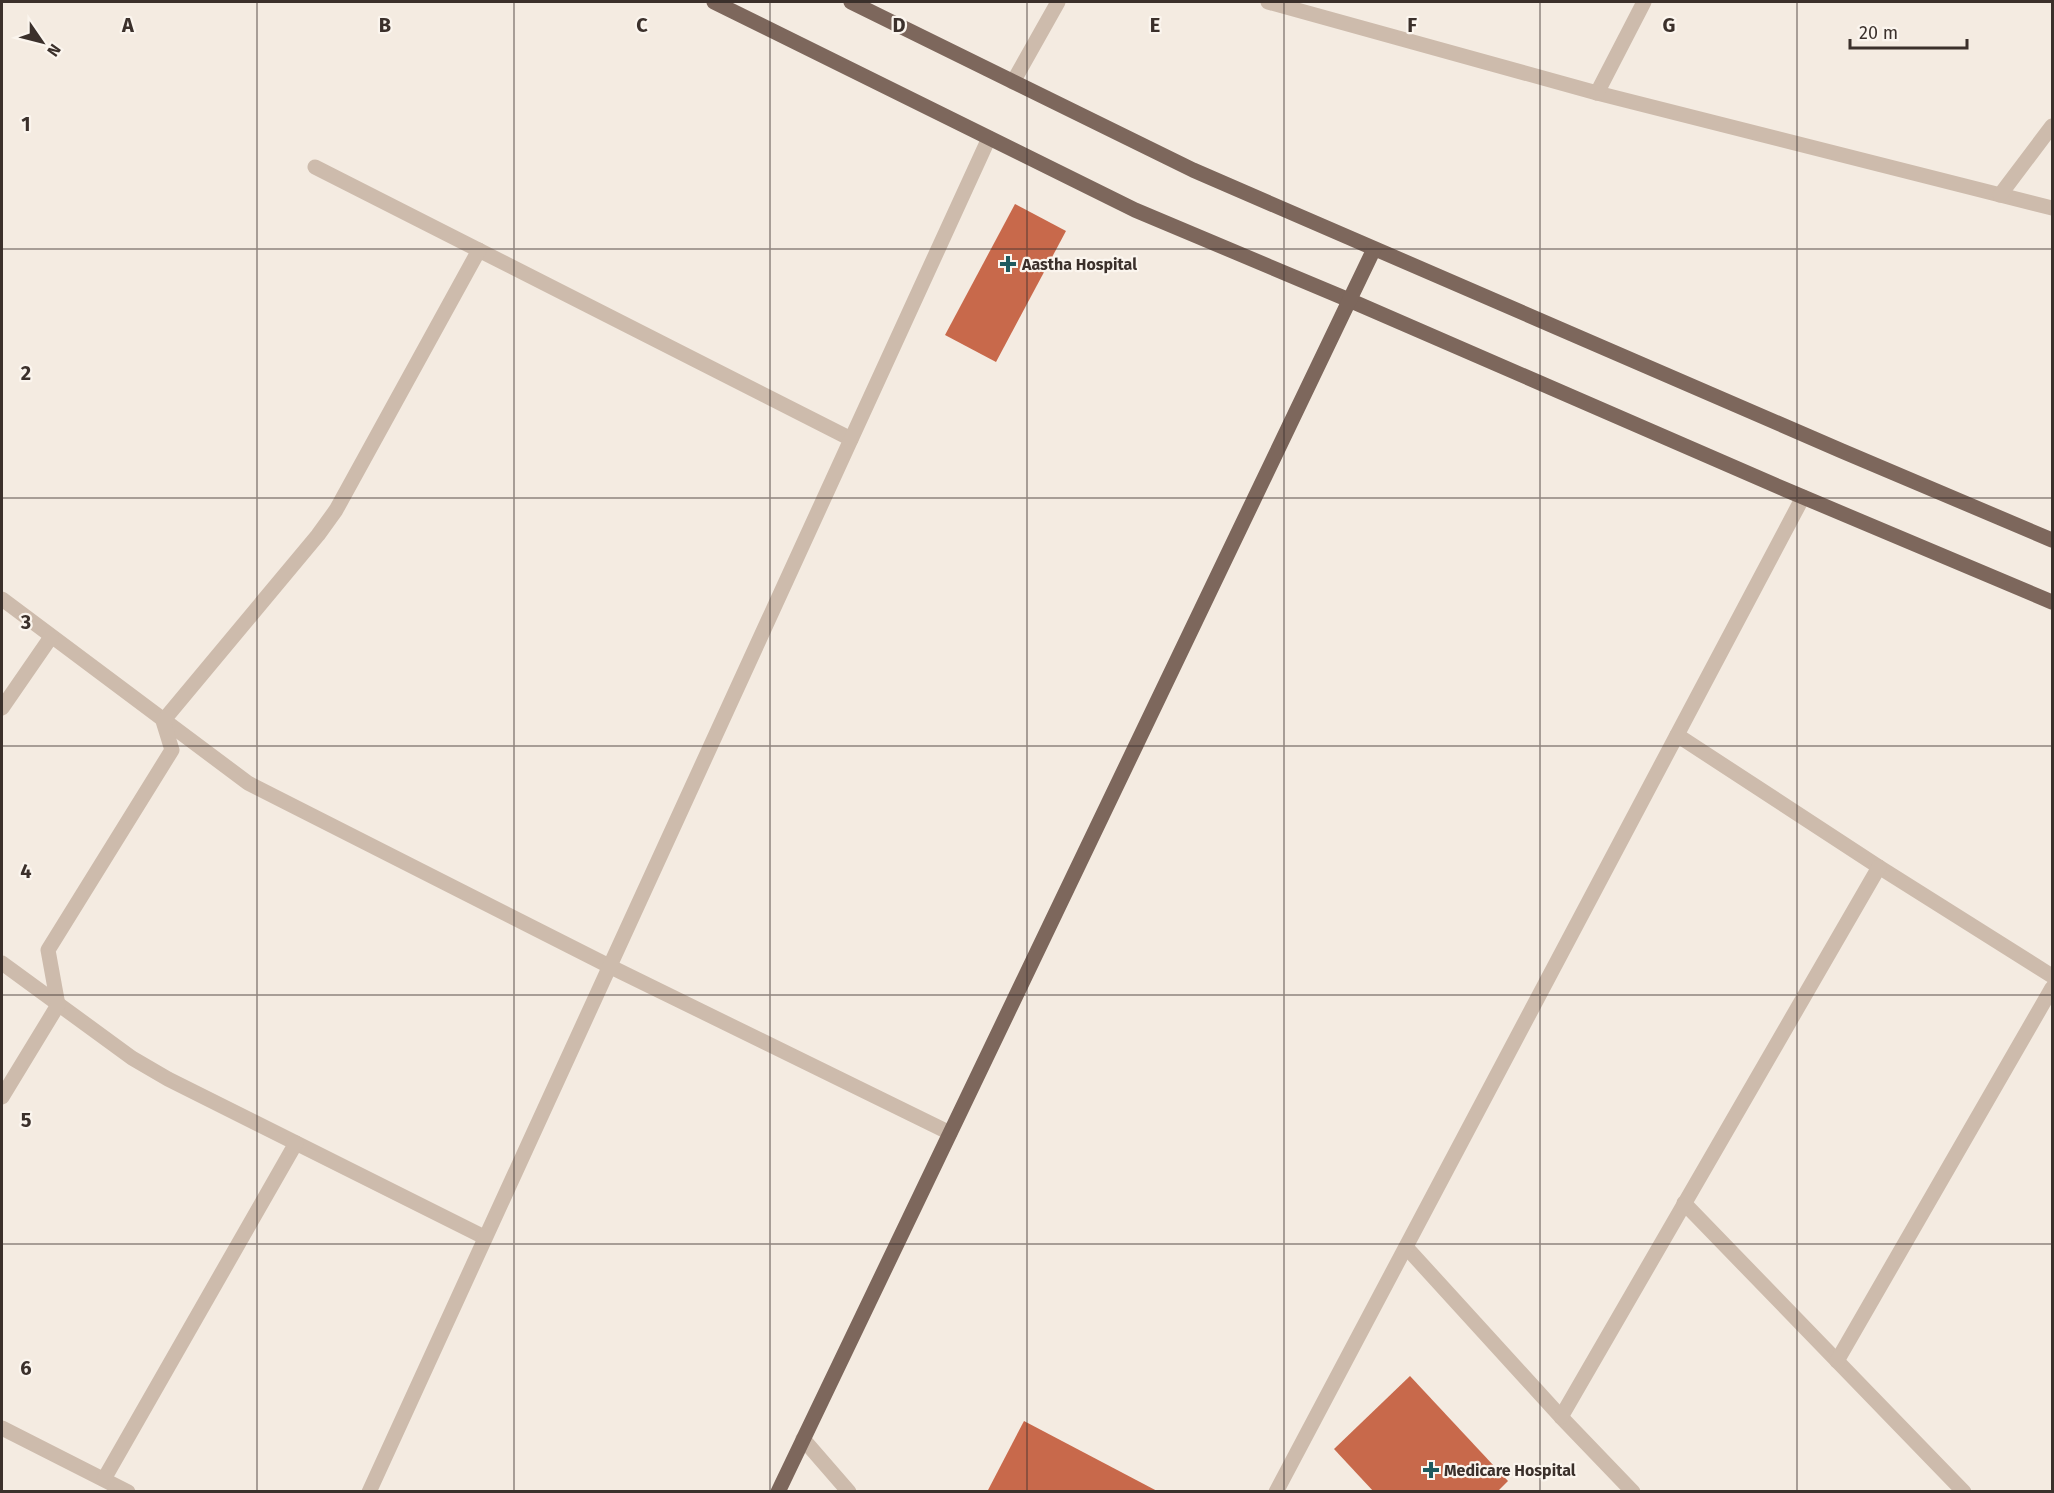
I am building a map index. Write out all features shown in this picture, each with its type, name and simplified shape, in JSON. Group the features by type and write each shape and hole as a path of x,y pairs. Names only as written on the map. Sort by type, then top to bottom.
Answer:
{"main road":[{"path":"714,2 1136,210 2052,602"},
{"path":"851,2 1193,170 2052,540"},
{"path":"778,1491 1374,249"}],"street":[{"path":"1013,82 1058,2"},
{"path":"1268,2 1597,93 2052,208"},
{"path":"1597,93 1644,2"},
{"path":"2000,195 2052,126"},
{"path":"369,1491 989,138"},
{"path":"315,167 851,439"},
{"path":"163,721 318,535 336,510 479,250"},
{"path":"1276,1491 1803,497"},
{"path":"2,599 248,783 609,966 950,1133"},
{"path":"2,708 51,637"},
{"path":"2,1098 58,1005 48,950 172,750 163,721"},
{"path":"1677,735 1879,867 2052,976"},
{"path":"1561,1417 1879,867"},
{"path":"2,963 132,1058 484,1237"},
{"path":"1837,1360 2052,988"},
{"path":"104,1479 296,1143"},
{"path":"1684,1203 1964,1491"},
{"path":"1406,1247 1561,1417 1633,1491"},
{"path":"2,1428 128,1491"},
{"path":"803,1439 849,1491"}],"building":[{"path":"1015,204 1066,231 996,362 945,335"},
{"path":"1410,1376 1508,1481 1497,1492 1374,1492 1334,1449"},
{"path":"1024,1421 1159,1492 987,1492"}],"place":[{"name":"Aastha Hospital","path":"1008,264"},
{"name":"Medicare Hospital","path":"1431,1470"}]}
